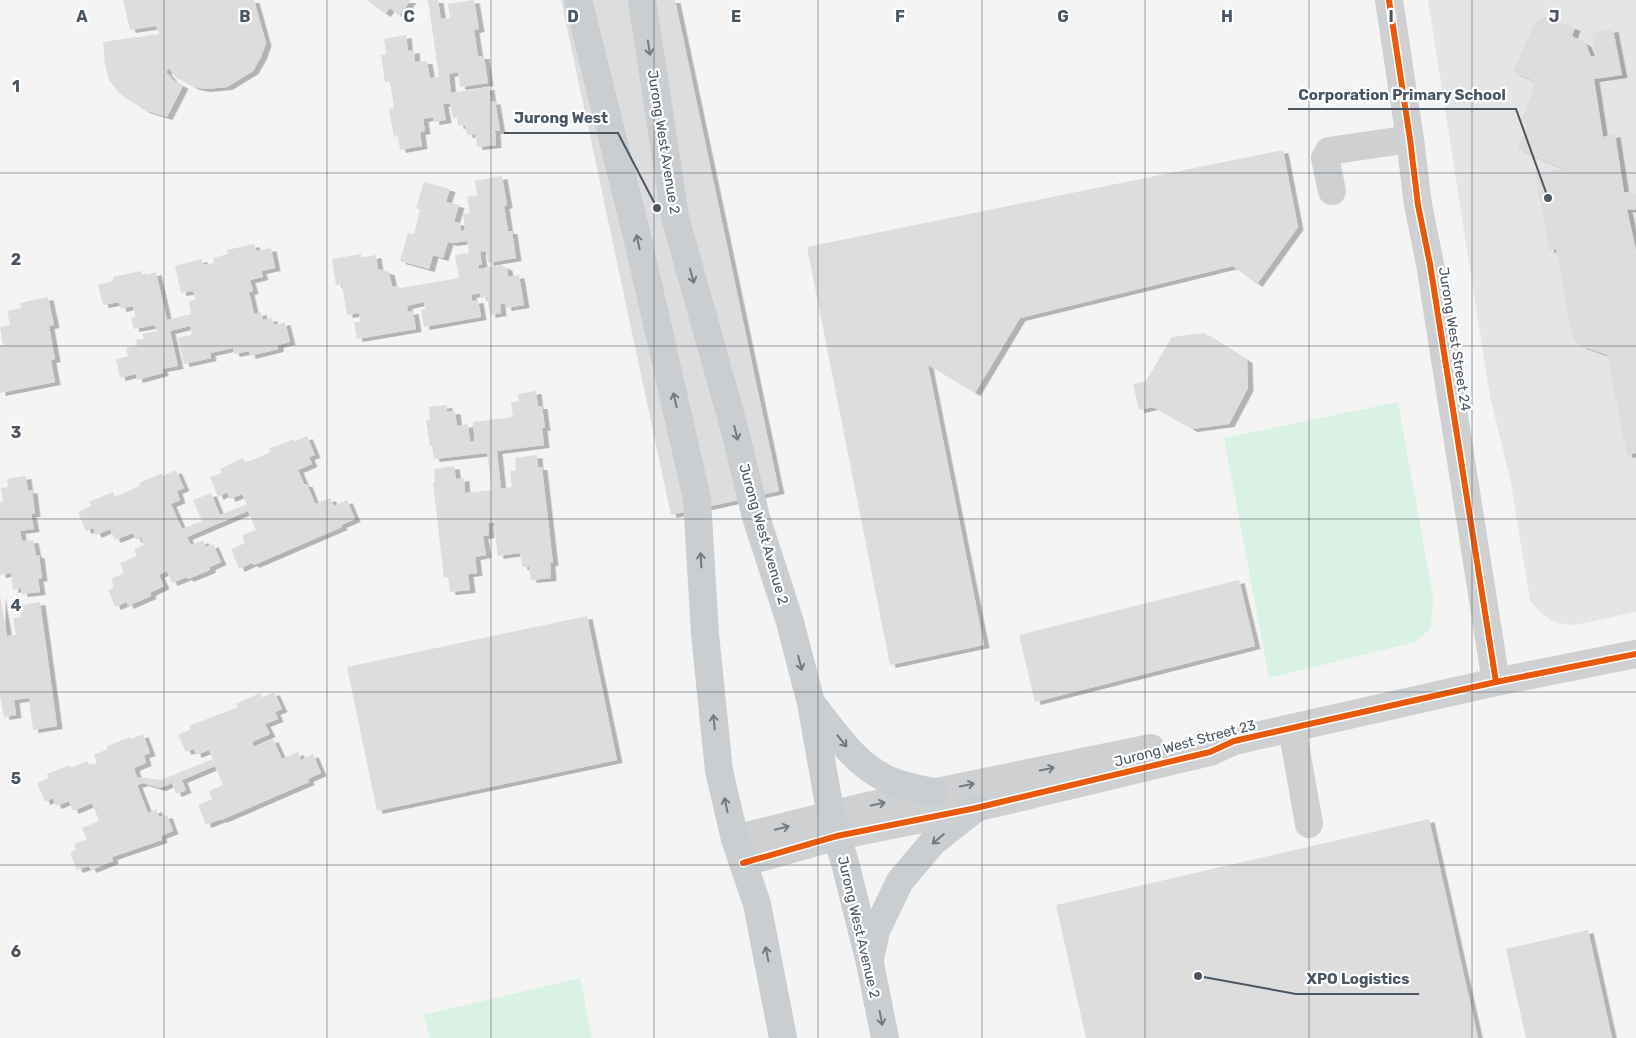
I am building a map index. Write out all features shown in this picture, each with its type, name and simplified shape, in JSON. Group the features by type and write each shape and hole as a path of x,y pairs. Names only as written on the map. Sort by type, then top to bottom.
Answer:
{"main road":[{"path":"578,0 637,236 697,499 705,634 719,771 739,851 757,904 783,1038"},
{"name":"Jurong West Avenue 2","path":"642,0 675,217 735,431 756,517 790,622 811,703 834,826 870,963 885,1038"},
{"path":"811,703 854,755 874,772 905,786 934,792"},
{"path":"870,963 876,931 900,881 933,842 976,808"}],"street":[{"name":"Jurong West Street 24","path":"1389,0 1418,205 1436,301 1496,682"},
{"path":"1332,191 1325,158 1329,151 1410,139"},
{"name":"Jurong West Street 23","path":"834,826 976,808 1210,752 1234,742 1292,728 1496,682 1636,654"},
{"path":"1292,728 1309,824"},
{"name":"Jurong West Street 23","path":"739,851 834,826 934,792 1204,738 1218,738 1234,742"}],"shaded area":[{"path":"1428,0 1636,0 1636,612 1575,625 1562,624 1550,620 1530,600 1511,483 1490,397"}],"green space":[{"path":"1398,402 1433,597 1431,628 1415,642 1269,678 1224,438"},
{"path":"580,978 592,1038 430,1038 424,1015"}],"building":[{"path":"123,0 254,0 266,43 253,71 227,87 205,89 194,87 175,77 169,68 166,72 173,80 183,86 167,117 144,110 119,93 109,80 103,42 159,34 156,26 130,30"},
{"path":"367,0 411,0 399,16 390,8 385,14"},
{"path":"428,0 438,0 441,19 450,18 448,4 474,0 479,29 474,30 478,56 484,56 488,83 460,87 458,72 449,74 451,93 489,87 491,102 495,101 500,131 495,131 496,145 477,147 475,134 467,135 465,125 458,126 457,117 453,118 450,103 443,104 446,120 434,122 433,117 423,119 425,131 420,132 422,146 400,150 398,136 394,137 389,109 394,108 390,81 385,82 381,55 386,54 384,39 406,35 408,51 414,50 415,62 427,61 430,78 439,77"},
{"path":"561,0 675,0 779,491 671,515"},
{"path":"1548,17 1575,28 1572,36 1586,44 1591,57 1596,56 1592,33 1613,29 1622,75 1594,79 1603,137 1615,134 1624,192 1636,193 1636,210 1627,209 1636,251 1636,453 1627,455 1607,355 1581,346 1574,339 1556,249 1549,250 1535,174 1563,169 1518,149 1528,123 1521,120 1536,82 1513,72 1535,22 1541,18"},
{"path":"1283,150 1298,227 1257,284 1233,266 1020,318 975,393 928,365 984,645 890,665 807,247"},
{"path":"502,176 507,205 504,206 508,231 512,231 516,258 488,263 486,251 480,252 482,264 479,265 479,269 501,265 507,268 508,277 519,275 524,305 506,308 505,303 500,304 501,313 490,315 487,297 481,298 480,293 471,295 472,301 478,300 481,317 424,327 421,310 425,309 424,302 407,306 408,312 413,311 416,329 357,339 354,322 360,322 359,313 347,315 342,284 336,285 332,259 361,254 361,258 376,255 378,269 389,272 392,286 401,288 459,278 455,255 469,253 467,241 448,242 443,258 433,255 429,269 400,261 408,233 414,234 420,210 416,208 424,182 450,189 446,202 459,205 454,222 460,223 461,231 465,230 463,214 470,213 467,197 477,195 475,181"},
{"path":"254,244 256,251 271,248 275,268 261,271 263,277 250,280 253,291 249,292 254,314 261,312 263,320 272,318 274,325 285,322 290,342 278,345 278,349 250,356 249,351 234,354 233,348 210,353 211,358 184,364 178,338 192,335 190,326 170,331 178,366 162,369 163,373 137,380 136,374 120,378 116,359 128,356 126,348 137,346 136,340 144,339 142,334 157,331 155,325 134,329 131,318 135,317 133,306 121,309 119,302 103,305 98,285 113,281 113,277 141,271 142,276 156,272 167,320 191,314 189,301 196,300 193,291 181,293 175,266 202,259 203,265 214,263 213,258 228,254 227,250"},
{"path":"48,297 54,325 49,326 55,359 51,360 55,382 0,393 0,345 3,345 0,327 10,325 7,311 21,308 20,303"},
{"path":"1204,333 1247,360 1248,388 1229,424 1192,429 1153,407 1139,410 1133,384 1146,381 1172,337"},
{"path":"536,391 538,406 542,406 545,428 542,428 544,445 497,451 501,489 512,487 510,471 516,470 515,458 537,455 538,467 542,467 553,563 550,563 551,578 531,580 529,567 522,567 520,553 498,556 494,523 488,523 489,535 483,536 486,555 475,557 477,573 468,574 470,590 450,592 448,577 444,578 433,483 435,482 434,469 454,466 456,479 464,478 465,493 492,490 487,453 434,459 426,420 430,420 429,407 447,405 447,412 455,411 457,426 468,424 470,442 475,441 473,422 513,417 511,402 519,401 518,394"},
{"path":"307,436 315,455 309,457 312,464 298,470 304,484 307,484 315,504 330,498 334,506 347,500 355,519 341,525 342,527 254,565 252,563 239,569 231,549 245,543 242,535 256,530 248,511 187,537 191,545 203,540 206,547 213,544 221,562 210,567 210,570 172,583 167,571 159,575 164,586 150,593 151,596 128,606 127,602 115,607 108,590 114,587 111,579 124,573 120,563 137,556 134,549 144,545 141,537 136,540 133,533 115,540 110,529 96,535 93,528 86,531 78,512 91,506 89,502 113,492 115,497 140,486 139,483 162,473 163,476 176,470 184,488 177,491 180,500 171,504 182,529 202,521 193,500 211,493 220,515 247,504 242,494 230,499 227,492 218,497 210,477 222,473 220,469 243,458 245,463 271,452 269,449"},
{"path":"26,476 28,491 32,490 35,514 31,514 34,529 20,531 22,541 33,540 36,555 39,555 42,578 38,579 40,592 22,594 21,588 13,590 11,573 0,575 0,502 3,502 1,488 8,487 7,479"},
{"path":"1239,580 1255,646 1035,702 1019,635"},
{"path":"0,595 7,636 16,635 13,618 21,617 20,605 40,602 57,726 33,730 29,698 14,700 16,715 4,717 0,696"},
{"path":"587,616 617,760 377,811 347,667"},
{"path":"274,692 282,709 275,712 278,719 265,724 270,734 252,742 254,747 273,739 282,759 298,752 301,760 313,754 321,773 308,779 309,782 206,825 198,805 212,799 209,791 223,785 215,766 182,780 186,790 176,794 172,783 160,788 143,783 137,785 148,813 156,809 159,817 167,815 173,831 161,836 162,840 112,857 113,861 91,870 89,866 77,870 70,853 76,850 74,844 87,839 82,828 99,821 92,803 73,811 69,801 56,806 53,798 45,802 37,783 48,778 47,774 70,765 71,768 87,761 90,766 97,763 94,755 108,749 107,746 143,734 150,753 144,755 146,763 134,768 137,777 161,780 213,759 209,750 196,755 194,749 186,752 178,735 191,729 189,726 238,707 236,704 260,693 262,698"},
{"path":"1429,819 1478,1038 1086,1038 1056,905"},
{"path":"1588,930 1612,1038 1526,1038 1506,949"}],"cycle path":[{"path":"1389,0 1418,205 1430,264 1496,682"},
{"path":"743,863 837,836 976,808 1210,752 1234,741 1496,682 1636,654"}],"place":[{"name":"Corporation Primary School","path":"1548,198"},
{"name":"Jurong West","path":"657,208"},
{"name":"XPO Logistics","path":"1198,976"}]}
